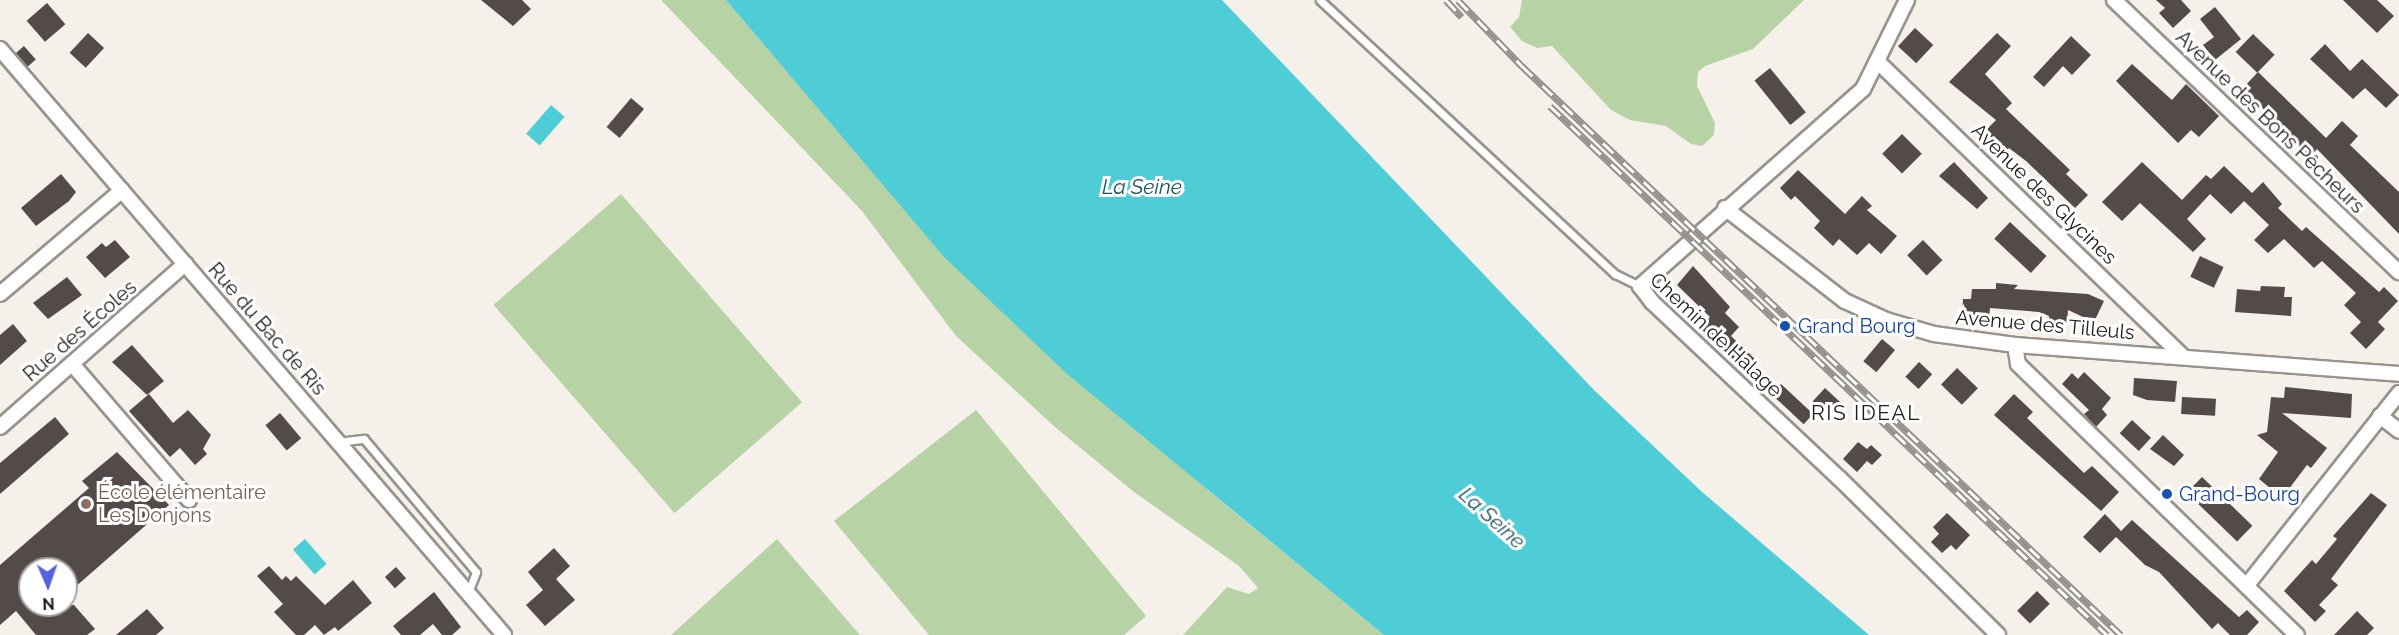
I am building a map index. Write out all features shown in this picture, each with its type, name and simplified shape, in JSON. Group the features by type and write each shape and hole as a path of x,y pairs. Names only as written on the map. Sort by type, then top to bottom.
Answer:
{"street":[{"path":"1640,286 1725,208 1853,99 1877,61 1907,0"},
{"name":"Avenue des Bons Pêcheurs","path":"2114,0 2399,272"},
{"name":"Rue du Bac de Ris","path":"0,49 468,594 496,632"},
{"name":"Avenue des Glycines","path":"1877,61 2184,357"},
{"path":"0,294 122,190"},
{"name":"Avenue des Tilleuls","path":"1725,208 1845,301 1886,320 1934,334 2015,345 2399,374"},
{"name":"Rue des Écoles","path":"0,427 185,264"},
{"name":"Chemin de Halage","path":"1640,286 1652,302 1840,479 1998,635"},
{"path":"2015,345 2018,364 2297,635"},
{"path":"72,365 189,500"},
{"path":"2247,585 2399,393"},
{"path":"2380,416 2399,431"}],"lane":[{"name":"Chemin de Halage","path":"1320,0 1615,274 1640,286"},
{"path":"338,442 364,439 476,572 468,594"}],"green space":[{"path":"661,0 726,0 935,246 1210,492 1384,635 1183,635 1227,587 1249,594 1258,588 1239,566 1134,492 1055,427 956,336 862,211"},
{"path":"1522,0 1804,0 1753,49 1705,66 1698,72 1697,86 1715,123 1714,135 1702,146 1691,144 1666,126 1630,120 1611,110 1552,46 1537,48 1522,41 1510,27 1519,17"},
{"path":"621,194 802,402 675,513 493,305"},
{"path":"976,410 1146,616 1124,635 929,635 834,521"},
{"path":"777,539 860,635 671,635"}],"water":[{"name":"La Seine","path":"726,0 1222,0 1594,390 1701,491 1869,635 1384,635 1066,373 944,257"},
{"path":"551,105 565,117 540,145 526,134"},
{"path":"305,539 327,564 315,574 293,549"}],"building":[{"path":"481,0 522,0 531,9 513,26"},
{"path":"2156,0 2181,0 2191,11 2173,28 2159,13 2165,8"},
{"path":"2343,0 2377,0 2394,16 2377,33"},
{"path":"47,3 65,24 45,42 27,21"},
{"path":"2215,7 2241,39 2215,60 2203,45 2214,37 2200,19"},
{"path":"1915,28 1933,45 1916,63 1898,46"},
{"path":"88,33 104,48 86,68 70,53"},
{"path":"1997,33 2011,46 1985,74 2012,103 2006,109 2070,170 2066,174 2088,195 2075,208 2026,161 2009,148 2005,152 1989,136 1986,130 1996,120 1949,82"},
{"path":"2253,34 2275,55 2257,73 2236,52"},
{"path":"2071,36 2091,55 2072,75 2063,66 2044,87 2033,77"},
{"path":"2325,44 2350,71 2362,59 2399,95 2386,108 2365,88 2353,99 2310,59"},
{"path":"24,46 36,60 28,67 16,53"},
{"path":"2132,64 2172,100 2186,84 2219,116 2199,137 2191,130 2178,143 2116,81"},
{"path":"1770,68 1806,112 1790,125 1754,81"},
{"path":"2258,72 2326,138 2342,121 2358,136 2350,145 2399,192 2399,234 2317,149 2310,157 2243,88"},
{"path":"631,98 644,109 620,138 607,127"},
{"path":"1902,134 1922,154 1902,174 1882,154"},
{"path":"1954,162 1988,198 1977,209 1939,176"},
{"path":"2142,162 2182,200 2206,175 2211,179 2224,166 2252,193 2263,182 2282,204 2278,208 2302,231 2306,227 2379,292 2384,287 2398,301 2378,322 2385,329 2366,349 2350,333 2361,322 2344,305 2356,293 2322,261 2314,268 2284,239 2268,253 2254,240 2269,225 2244,201 2231,214 2210,194 2187,219 2206,239 2193,252 2140,203 2122,221 2102,202"},
{"path":"1798,170 1845,214 1862,196 1872,206 1867,210 1897,236 1881,254 1869,243 1857,255 1839,239 1833,246 1814,228 1820,221 1795,196 1791,200 1780,188"},
{"path":"61,174 76,192 69,201 36,226 21,208"},
{"path":"2010,222 2047,256 2031,273 1994,239"},
{"path":"115,240 130,257 105,278 86,257 102,243 106,247"},
{"path":"1923,240 1942,260 1927,275 1907,255"},
{"path":"2200,256 2224,267 2214,288 2190,277"},
{"path":"1693,266 1730,307 1725,313 1739,327 1731,336 1759,363 1749,374 1699,327 1710,317 1677,285"},
{"path":"67,277 82,295 48,319 33,303"},
{"path":"1996,283 2018,285 2014,289 2088,294 2104,301 2094,322 2068,310 2067,324 2049,322 2049,316 2039,312 1990,308 1989,319 1962,317 1963,299 1971,299 1972,289 1996,289"},
{"path":"2261,286 2285,287 2284,297 2292,297 2291,316 2235,312 2237,289 2260,291"},
{"path":"13,324 27,341 0,365 0,335"},
{"path":"1882,339 1895,350 1876,372 1863,361"},
{"path":"132,345 164,381 147,395 112,362"},
{"path":"1919,362 1932,374 1919,389 1905,377"},
{"path":"1957,368 1978,388 1962,405 1941,385"},
{"path":"2084,372 2111,398 2102,409 2107,415 2096,427 2084,414 2089,410 2062,384 2072,373 2078,379"},
{"path":"2134,378 2177,381 2175,402 2147,400 2133,395"},
{"path":"1781,384 1813,414 1804,424 1771,394"},
{"path":"2285,387 2352,394 2351,418 2282,413 2327,448 2311,468 2307,465 2282,498 2259,479 2278,452 2257,435 2267,432 2271,397 2284,398"},
{"path":"1825,388 1840,402 1828,415 1813,401"},
{"path":"149,394 173,423 188,410 211,435 203,449 207,454 195,465 180,448 170,457 129,411"},
{"path":"2014,394 2033,412 2027,418 2084,473 2092,466 2119,492 2101,511 1994,415"},
{"path":"2182,397 2216,399 2215,416 2181,414"},
{"path":"280,413 301,438 287,450 265,425"},
{"path":"55,417 69,434 0,494 0,463"},
{"path":"2132,420 2151,438 2139,451 2120,433"},
{"path":"2163,435 2184,455 2174,466 2150,449"},
{"path":"1858,442 1867,449 1871,445 1882,455 1872,465 1867,461 1857,472 1843,459"},
{"path":"117,452 169,505 78,585 78,557 18,557 18,613 16,611 0,625 0,565 89,488 82,481"},
{"path":"2202,477 2252,526 2237,541 2187,493"},
{"path":"2371,493 2387,505 2331,579 2338,585 2319,605 2326,611 2315,622 2284,591 2312,560 2316,564 2337,539 2333,536"},
{"path":"1947,513 1970,535 1956,550 1951,545 1942,553 1931,542 1939,534 1933,527"},
{"path":"2105,514 2121,531 2132,520 2239,617 2247,610 2259,622 2247,635 2230,635 2218,623 2212,629 2159,572 2145,565 2116,537 2100,553 2083,537"},
{"path":"554,548 570,566 556,579 575,600 545,626 526,605 543,590 528,572"},
{"path":"269,566 282,580 286,576 291,581 296,576 325,605 353,580 372,603 338,631 335,627 324,635 315,625 304,635 296,635 274,612 283,604 257,576"},
{"path":"396,567 406,578 395,588 385,577"},
{"path":"2037,591 2050,604 2030,624 2017,611"},
{"path":"434,592 461,627 452,635 442,635 433,624 420,635 401,635 393,626"},
{"path":"147,609 164,628 156,635 116,635"},
{"path":"78,610 95,629 87,635 36,635 21,617 78,617"},
{"path":"2357,611 2374,628 2367,635 2334,635"}],"railway":[{"path":"1446,0 1462,17"},
{"path":"1458,0 1522,66 2121,635"},
{"path":"1550,106 2107,635"}],"place":[{"name":"Grand Bourg","path":"1785,326"},
{"name":"Grand-Bourg","path":"2167,494"},
{"name":"École élémentaire Les Donjons","path":"86,504"}],"district":[{"name":"RIS IDEAL","path":"1866,413"}]}
